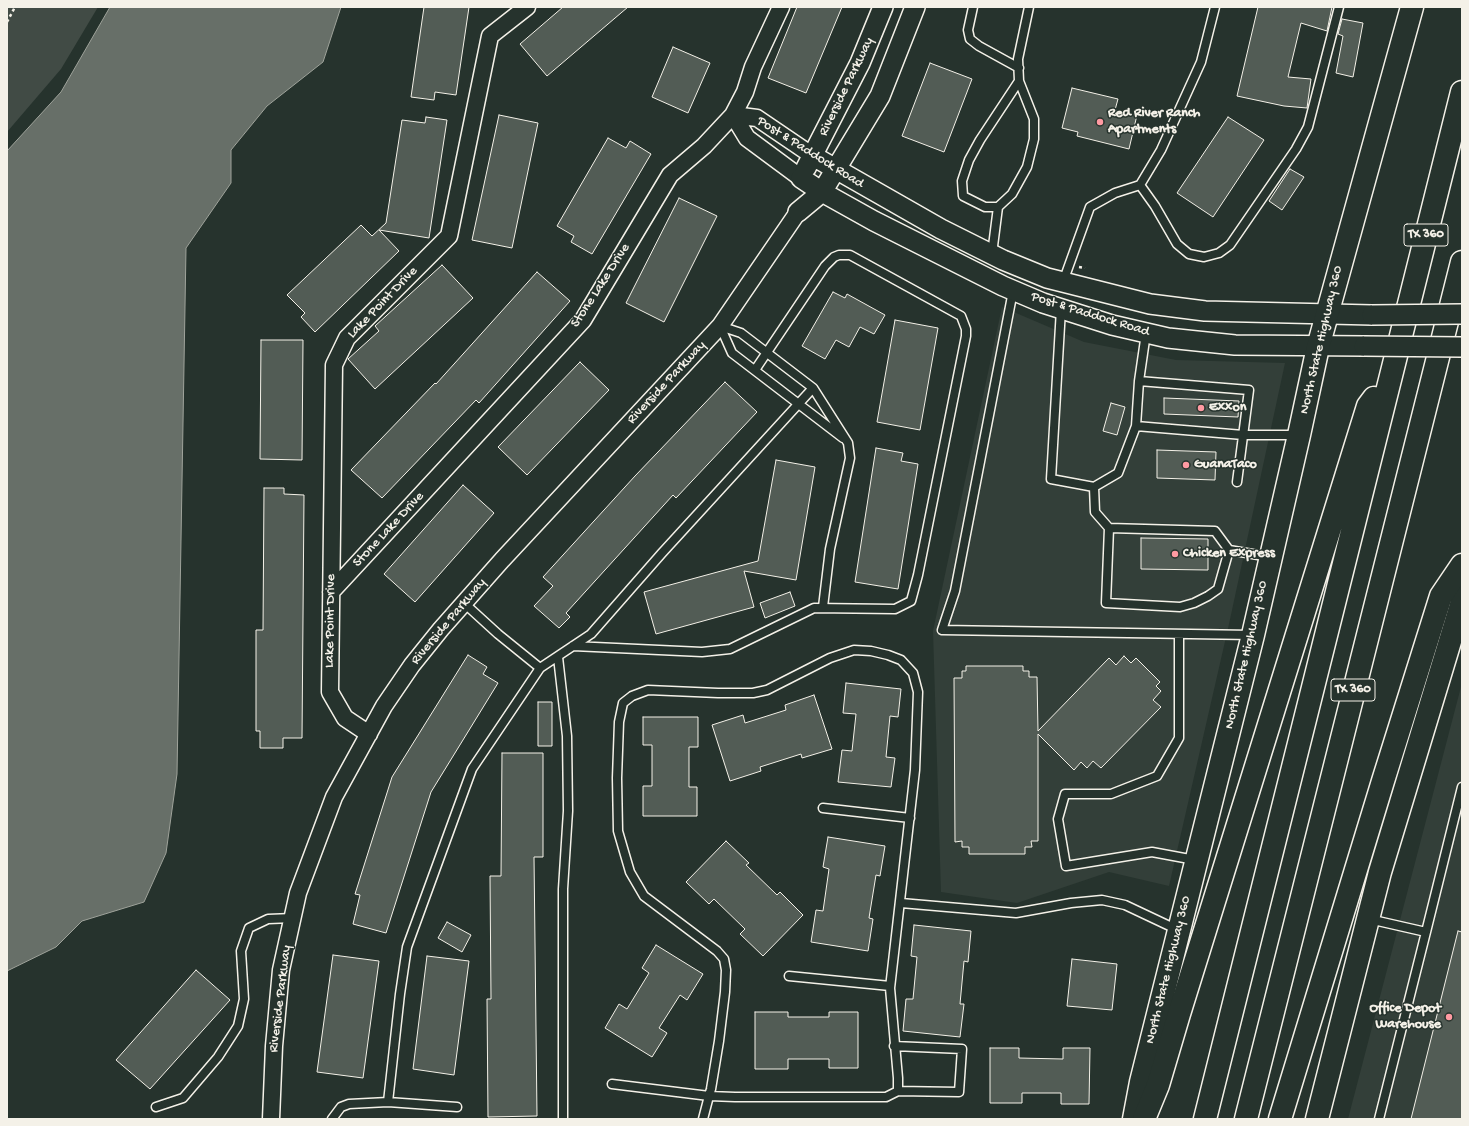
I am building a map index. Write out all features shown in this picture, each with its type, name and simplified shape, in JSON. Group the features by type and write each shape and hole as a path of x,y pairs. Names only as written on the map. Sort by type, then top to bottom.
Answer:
{"main road":[{"name":"North State Highway 360","path":"1134,1119 1196,861 1253,636 1270,557 1300,435 1326,314 1412,7"},
{"name":"TX 360","path":"1205,1119 1462,92"},
{"name":"TX 360","path":"1246,1119 1462,262"},
{"path":"1144,1119 1158,1085 1178,1014 1368,406 1389,379"},
{"path":"1280,1119 1380,788 1441,596 1462,565"},
{"path":"1318,1119 1380,872 1461,605 1462,589"}],"street":[{"name":"Lake Point Drive","path":"369,734 345,718 330,692 334,365 347,338 449,236 490,36 527,7"},
{"name":"Stone Lake Drive","path":"332,592 583,320 670,175 704,146 733,115 745,92 752,67 781,7"},
{"name":"Riverside Parkway","path":"798,212 801,178 860,63 883,7"},
{"name":"Riverside Parkway","path":"272,1119 274,1046 281,970 298,893 334,797 384,706 412,664 502,560 720,326 798,212 822,192 880,96 915,7"},
{"name":"Post & Paddock Road","path":"733,115 757,118 835,170 941,229 992,254 1047,278 1150,304 1205,311 1372,315 1462,314"},
{"name":"Post & Paddock Road","path":"733,115 747,138 822,192 920,246 1013,291 1061,309 1168,338 1235,345 1318,347 1462,347"},
{"path":"1061,309 1063,282"}],"lane":[{"path":"973,7 968,30 970,39 978,46 1019,68"},
{"path":"992,254 998,208 1012,194 1027,167 1034,139 1034,119 1019,81 1018,59 1029,7"},
{"path":"1063,282 1090,207 1115,193 1140,185 1161,150 1201,62 1215,7"},
{"path":"1140,185 1155,206 1177,244 1189,254 1204,257 1219,253 1230,245 1296,149 1308,127 1339,7"},
{"path":"998,208 985,208 963,196 962,181 969,160 980,140 1019,81"},
{"path":"573,646 702,652 730,649 814,608 895,609 911,601 957,383 966,329 960,316 910,287 844,254 834,257 825,266 755,370"},
{"path":"1013,291 955,591 942,630 1253,636"},
{"path":"1061,309 1051,479 1094,487 1118,473 1136,426 1139,381 1146,333"},
{"path":"720,326 741,332 766,353 813,388 850,448 850,458 830,549 822,607"},
{"path":"720,326 732,353 798,405 846,440"},
{"path":"1139,381 1249,390 1237,482"},
{"path":"388,1102 400,994 407,947 472,770 540,668 591,634 662,553 813,388"},
{"path":"1136,426 1243,435 1300,435"},
{"path":"1094,487 1095,512 1109,528 1106,603 1180,607 1208,596 1218,589 1229,550"},
{"path":"1109,528 1215,530 1229,550 1270,557"},
{"path":"464,603 510,644 540,668"},
{"path":"1178,635 1178,738 1157,776 1111,794 1065,794 1058,819 1066,866 1152,852 1196,861"},
{"path":"703,1119 719,1041 726,970 724,960 717,951 644,896 630,872 618,831 617,778 619,722 623,703 632,696 648,690 753,693 768,690 830,658 854,650 871,651 901,660 913,672 918,692 915,770 901,902 890,986 898,1091"},
{"path":"558,657 567,736 568,811 563,889 563,1119"},
{"path":"1379,1119 1462,786"},
{"path":"822,808 910,818"},
{"path":"901,902 1016,913 1071,903 1102,900 1125,905 1179,930"},
{"path":"156,1107 183,1098 218,1057 238,1026 244,1000 241,952 249,928 268,920 293,918"},
{"path":"1368,919 1426,932"},
{"path":"789,976 890,986"},
{"path":"612,1084 708,1096 886,1097 898,1091 959,1092 962,1049 894,1046"},
{"path":"332,1119 341,1107 349,1104 388,1102 456,1107"}],"path":[{"path":"7,22 15,7"}],"shaded area":[{"path":"7,7 98,7 61,69 7,132"},
{"path":"110,7 341,7 323,62 267,106 231,150 231,183 186,248 177,774 166,853 144,902 82,921 56,947 7,971 7,151 61,92"},
{"path":"1002,307 1084,342 1176,360 1285,363 1229,624 1169,886 1109,872 1017,903 941,892 933,631"},
{"path":"1462,683 1462,1119 1348,1119"}],"building":[{"path":"424,7 469,7 456,95 435,92 434,100 411,97"},
{"path":"563,7 628,7 547,76 520,44"},
{"path":"797,7 842,7 806,93 768,78"},
{"path":"1258,7 1332,7 1327,31 1301,23 1288,77 1311,79 1307,108 1284,106 1237,96"},
{"path":"1342,19 1363,23 1353,77 1336,73 1343,36 1338,34"},
{"path":"673,47 710,63 688,113 652,97"},
{"path":"930,63 972,79 944,152 902,136"},
{"name":"Red River Ranch Apartments","path":"1072,88 1118,99 1115,110 1137,115 1129,149 1077,136 1078,132 1062,128"},
{"path":"499,115 538,123 512,248 472,240"},
{"path":"426,117 447,120 429,238 379,230 399,251 315,332 301,317 305,313 287,295 361,225 372,236 386,223 402,120 425,123"},
{"path":"1228,117 1264,140 1213,217 1177,193"},
{"path":"608,138 626,148 630,141 651,154 592,254 571,242 574,236 557,226"},
{"path":"1290,169 1304,177 1282,210 1269,201"},
{"path":"679,198 717,216 664,322 626,303"},
{"path":"442,265 473,298 375,389 348,359 379,331 375,326"},
{"path":"537,272 570,301 479,403 476,400 382,498 351,470 435,383 436,384"},
{"path":"833,292 845,298 847,294 885,315 874,334 860,327 849,347 836,340 825,359 802,346"},
{"path":"895,320 938,328 920,430 877,422"},
{"path":"261,340 303,340 302,460 260,459"},
{"path":"580,362 609,390 527,475 498,447"},
{"path":"725,382 757,412 676,498 673,495 566,613 570,617 559,628 534,606 553,586 543,577 635,476"},
{"name":"Exxon","path":"1164,398 1239,401 1238,417 1164,414"},
{"path":"1111,403 1125,407 1117,435 1103,431"},
{"path":"876,448 903,453 901,461 918,464 898,589 855,582"},
{"name":"GuanaTaco","path":"1157,450 1216,452 1215,480 1157,478"},
{"path":"776,460 815,467 796,580 744,571 754,607 656,634 644,592 758,561"},
{"path":"463,485 494,513 415,602 384,574"},
{"path":"264,488 284,488 284,494 304,495 302,738 283,738 283,748 260,748 260,731 256,731 256,630 263,630"},
{"name":"Chicken Express","path":"1141,538 1208,539 1208,570 1141,569"},
{"path":"790,592 795,606 765,618 760,603"},
{"path":"468,655 487,667 483,674 498,683 431,792 386,933 353,924 360,895 355,894 392,777"},
{"path":"1124,656 1131,663 1136,658 1160,682 1156,686 1161,691 1153,700 1161,707 1101,768 1093,761 1087,768 1081,762 1074,770 1038,734 1038,841 1031,841 1032,847 1025,847 1025,854 969,854 969,847 962,847 962,841 955,842 954,678 962,678 962,671 966,671 966,666 1023,666 1023,671 1029,671 1029,677 1037,677 1038,731 1109,658 1116,665"},
{"path":"846,683 901,689 898,717 890,716 886,757 895,758 891,787 838,782 842,750 852,751 856,714 843,713"},
{"path":"814,695 832,749 802,758 801,754 760,767 761,771 730,781 712,725 743,715 745,723 786,710 785,705"},
{"path":"538,702 552,702 552,746 538,746"},
{"path":"643,717 698,717 698,747 689,747 689,787 697,787 697,816 643,816 643,786 652,786 652,745 643,745"},
{"path":"502,753 543,753 543,857 534,857 537,1116 488,1117 487,999 491,999 490,876 501,876"},
{"path":"828,837 885,846 880,876 876,875 869,918 873,919 868,951 811,942 816,910 823,911 829,869 823,867"},
{"path":"726,841 749,863 746,865 777,895 780,892 803,915 763,956 740,934 745,929 714,899 709,904 686,882"},
{"path":"447,922 471,935 462,952 438,938"},
{"path":"914,925 971,931 968,962 964,961 960,1004 964,1004 960,1037 903,1031 906,999 913,999 917,957 911,956"},
{"name":"Office Depot Warehouse","path":"1458,931 1462,932 1462,1119 1411,1119"},
{"path":"656,945 703,974 687,1000 680,995 659,1028 667,1033 652,1057 605,1028 619,1004 627,1009 649,973 642,968"},
{"path":"333,955 379,961 363,1078 317,1072"},
{"path":"427,956 469,961 454,1075 413,1069"},
{"path":"1072,959 1117,964 1112,1010 1067,1006"},
{"path":"196,970 230,1000 150,1089 116,1060"},
{"path":"755,1012 788,1012 788,1017 829,1017 829,1012 858,1012 858,1068 829,1068 829,1059 788,1059 788,1069 755,1069"},
{"path":"990,1048 1019,1048 1019,1058 1063,1059 1063,1048 1090,1048 1089,1104 1061,1104 1061,1093 1022,1093 1022,1103 990,1103"}],"place":[{"name":"Red River Ranch Apartments","path":"1100,122"},
{"name":"Exxon","path":"1201,408"},
{"name":"GuanaTaco","path":"1186,465"},
{"name":"Chicken Express","path":"1175,554"},
{"name":"Office Depot Warehouse","path":"1449,1017"}]}
